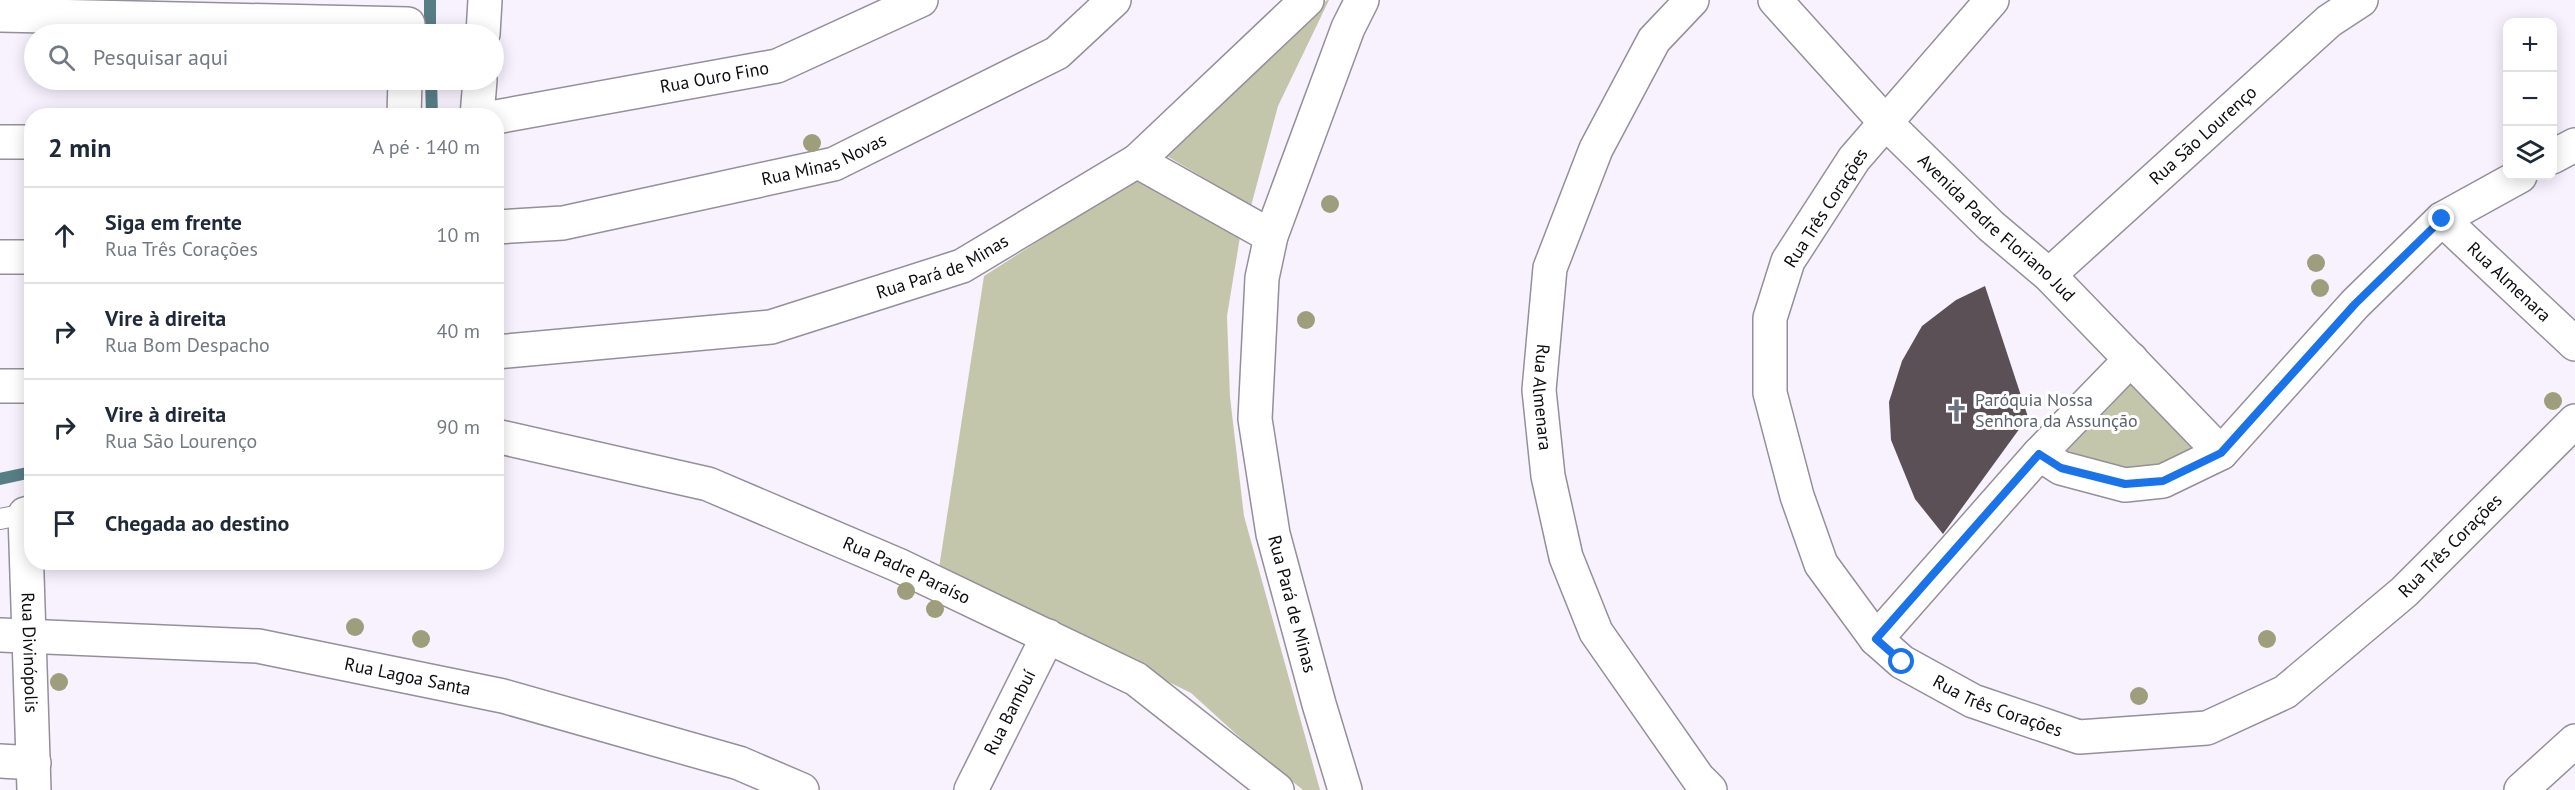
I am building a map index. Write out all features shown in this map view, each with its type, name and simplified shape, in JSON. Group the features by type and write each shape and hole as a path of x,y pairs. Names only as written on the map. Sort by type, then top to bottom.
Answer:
{"street":[{"path":"484,24 485,0"},
{"name":"Rua Ouro Fino","path":"504,116 777,66 921,0"},
{"name":"Rua Minas Novas","path":"504,227 563,223 834,164 1057,53 1114,0"},
{"name":"Rua Pará de Minas","path":"504,351 771,327 962,266 1137,161 1307,0"},
{"name":"Rua Pará de Minas","path":"1345,790 1273,534 1256,419 1262,278 1271,236 1315,112 1348,28 1362,0"},
{"name":"Rua Almenara","path":"1692,0 1654,40 1596,149 1550,268 1539,390 1548,476 1566,557 1596,632 1698,778 1710,790"},
{"name":"Avenida Padre Floriano Jud","path":"1775,0 1886,123 1991,226 2049,275 2221,453"},
{"name":"Rua Três Corações","path":"1992,0 1854,159 1788,261 1770,318 1770,393 1797,495 1821,564 1876,639 1902,662 1973,701 2079,737 2207,728 2284,692 2395,600 2575,421"},
{"name":"Rua São Lourenço","path":"2049,275 2329,21 2361,0"},
{"path":"0,15 408,19"},
{"path":"404,108 405,90"},
{"path":"478,108 479,90"},
{"path":"0,142 24,142"},
{"path":"2557,155 2575,145"},
{"path":"1137,161 1271,236"},
{"path":"2039,454 2061,468 2125,484 2163,481 2221,453 2355,304 2442,219 2513,180"},
{"name":"Rua Almenara","path":"2442,219 2575,344"},
{"path":"0,256 24,257"},
{"path":"1876,639 2039,454 2131,359"},
{"path":"0,386 24,386"},
{"name":"Rua Padre Paraíso","path":"504,438 708,484 898,565 1136,679 1277,790"},
{"name":"Rua Divinópolis","path":"19,515 14,635 34,776"},
{"name":"Rua Lagoa Santa","path":"14,635 258,646 503,696 739,763 802,790"},
{"name":"Rua Bambuí","path":"971,790 1048,636"},
{"path":"2522,790 2575,741"},
{"path":"0,761 34,776"}],"green space":[{"path":"1329,0 1278,106 1251,206 1162,153"},
{"path":"1138,177 1240,237 1227,316 1230,397 1244,516 1320,790 1303,790 1258,754 1191,693 939,568 984,276"},
{"path":"2129,375 2203,448 2123,479 2050,453"}],"building":[{"name":"Paróquia Nossa Senhora da Assunção","path":"1985,286 2028,417 1943,534 1915,499 1891,440 1889,402 1902,361 1922,326 1956,300"}],"waterway":[{"path":"430,0 430,24"},
{"path":"431,90 432,108"},
{"path":"0,479 24,474"}],"place":[{"name":"Paróquia Nossa Senhora da Assunção","path":"1957,410"}],"route":[{"path":"1902,662 1876,639 2039,454 2061,468 2125,484 2163,481 2221,453 2355,304 2442,219"}]}
